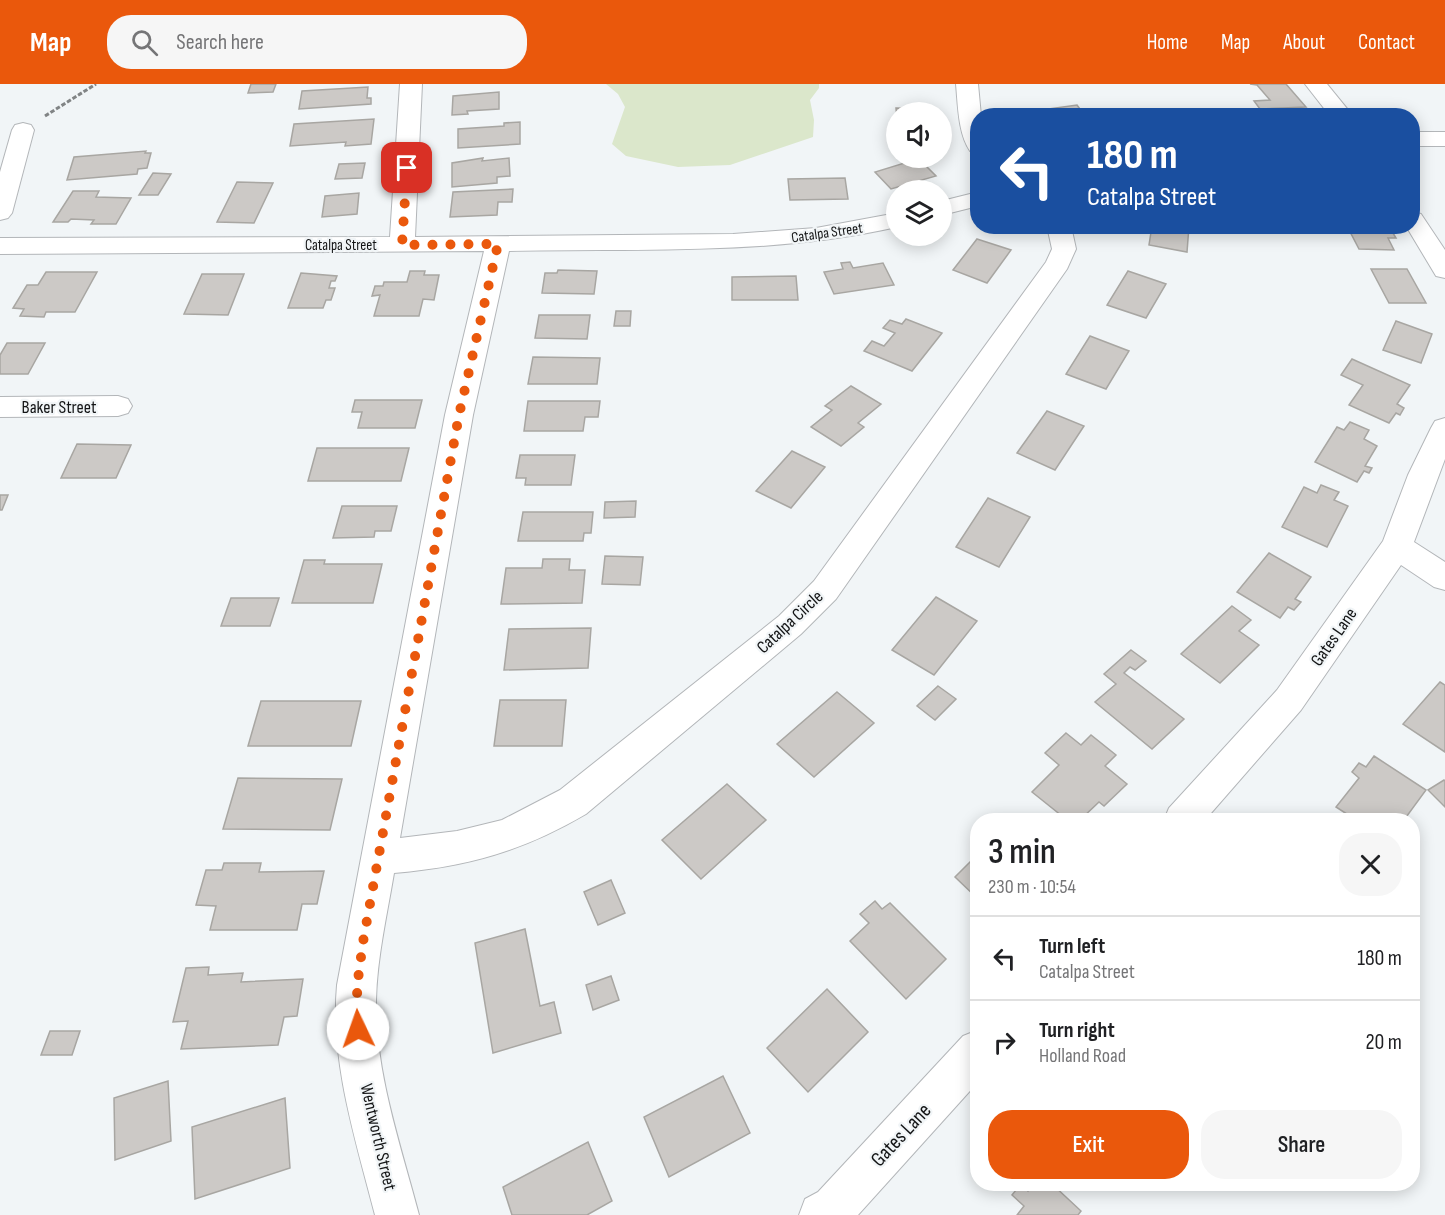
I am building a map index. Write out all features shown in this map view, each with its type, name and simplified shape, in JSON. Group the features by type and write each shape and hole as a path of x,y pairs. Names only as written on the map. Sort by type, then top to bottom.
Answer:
{"street":[{"path":"402,245 411,84"},
{"path":"967,84 970,118"},
{"path":"1316,84 1336,108"},
{"path":"0,213 23,130"},
{"path":"1420,139 1445,139"},
{"path":"952,206 970,201"},
{"name":"Catalpa Street","path":"0,246 402,245 774,239 830,234 886,222"},
{"path":"1420,230 1445,270"},
{"name":"Catalpa Circle","path":"379,857 449,851 483,845 527,829 548,818 609,774 790,625 825,590 1058,263 1064,249 1061,234"},
{"name":"Wentworth Street","path":"397,1215 362,1064 356,1012 357,987 363,942 459,415 498,244"},
{"name":"Baker Street","path":"0,407 118,406"},
{"name":"Gates Lane","path":"1188,813 1289,700 1397,546 1423,474 1445,428"},
{"path":"1397,546 1445,578"},
{"name":"Gates Lane","path":"821,1215 834,1208 970,1060"}],"path":[{"path":"23,130 96,84"}],"green space":[{"path":"606,84 819,84 819,88 810,100 814,120 813,137 730,165 678,167 626,156 612,144 625,107 618,94"}],"building":[{"path":"251,84 276,84 273,92 248,93"},
{"path":"1250,84 1286,84 1306,107 1259,108 1254,101 1270,100 1257,85"},
{"path":"368,87 367,98 371,98 371,104 299,109 302,91"},
{"path":"499,92 499,109 467,111 468,114 452,115 453,96"},
{"path":"1077,105 1079,108 1055,108"},
{"path":"374,119 371,144 345,146 346,142 290,146 294,124"},
{"path":"520,122 520,144 458,148 458,129 504,126 504,123"},
{"path":"146,151 145,153 151,153 147,168 138,169 137,174 67,180 74,157"},
{"path":"483,158 482,161 509,158 510,176 497,177 497,183 452,187 452,163"},
{"path":"365,163 362,178 335,179 339,164"},
{"path":"888,168 928,168 936,176 922,180 886,180 886,184 875,172"},
{"path":"153,173 171,174 158,195 139,195"},
{"path":"845,178 848,199 790,200 788,179"},
{"path":"237,182 273,183 254,223 217,222"},
{"path":"513,189 512,202 498,202 497,215 450,217 453,192"},
{"path":"73,191 99,191 96,197 131,198 116,224 91,224 94,220 71,219 68,222 53,222"},
{"path":"359,193 357,214 322,217 325,196"},
{"path":"1151,234 1188,234 1187,252 1149,245"},
{"path":"1351,234 1394,234 1396,238 1388,238 1394,250 1359,249"},
{"path":"977,239 1011,250 987,283 953,270"},
{"path":"850,262 853,268 883,263 894,285 834,294 824,272 843,269 841,263"},
{"path":"1371,269 1407,269 1426,303 1389,303"},
{"path":"558,270 597,271 594,294 542,293 545,273 557,273"},
{"path":"410,271 425,271 424,275 439,275 434,300 423,299 419,316 374,316 380,295 372,296 375,286 383,286 384,282 407,282"},
{"path":"1128,271 1166,284 1146,318 1107,305"},
{"path":"46,272 97,272 75,312 46,312 44,317 20,316 24,309 13,308 27,285 38,285"},
{"path":"301,273 337,276 335,281 331,281 329,288 335,288 331,300 326,300 323,308 288,308"},
{"path":"202,274 244,274 228,315 184,314"},
{"path":"796,276 798,300 732,300 732,277"},
{"path":"616,311 631,311 630,326 614,326"},
{"path":"539,315 590,315 587,339 535,338"},
{"path":"906,319 942,333 912,371 864,351 872,341 884,346 895,333 883,328 890,320 902,324"},
{"path":"1396,321 1432,334 1421,363 1383,350"},
{"path":"1090,336 1129,351 1106,389 1066,374"},
{"path":"7,343 45,343 28,374 0,374 0,355"},
{"path":"533,357 600,358 597,384 528,384"},
{"path":"1352,359 1410,385 1397,404 1404,408 1400,415 1396,413 1389,423 1349,405 1363,385 1341,375"},
{"path":"851,386 881,404 858,423 864,427 841,446 811,427 832,410 825,406"},
{"path":"355,400 422,400 415,428 358,428 362,412 352,412"},
{"path":"528,401 600,401 598,417 585,417 583,431 524,431"},
{"path":"1047,411 1084,426 1055,470 1017,453"},
{"path":"1350,422 1369,430 1364,439 1377,446 1365,466 1372,468 1369,473 1364,471 1357,482 1315,462 1337,427 1344,430"},
{"path":"77,444 131,445 116,478 61,478"},
{"path":"317,448 409,448 401,481 308,481"},
{"path":"792,451 825,467 791,508 756,491"},
{"path":"520,455 575,455 571,485 525,485 526,478 516,478"},
{"path":"1321,485 1339,492 1334,500 1348,506 1327,547 1282,527 1304,487 1317,493"},
{"path":"0,495 8,495 2,510 0,510"},
{"path":"988,498 1030,517 999,567 956,547"},
{"path":"636,501 635,517 604,518 605,502"},
{"path":"342,506 397,506 391,531 375,531 374,537 333,538"},
{"path":"523,512 593,512 591,533 584,533 583,541 518,541"},
{"path":"1269,553 1311,577 1295,599 1301,602 1294,610 1288,607 1280,618 1237,592"},
{"path":"605,556 643,557 640,585 602,584"},
{"path":"543,559 570,559 569,570 585,570 582,603 501,604 506,568 542,568"},
{"path":"304,560 325,560 324,564 382,564 373,603 292,603"},
{"path":"936,597 977,621 934,675 892,650"},
{"path":"231,598 279,598 270,626 221,626"},
{"path":"1232,606 1251,620 1239,631 1259,645 1220,683 1181,654"},
{"path":"591,628 588,668 504,670 509,629"},
{"path":"1131,650 1146,661 1135,670 1130,667 1124,673 1184,719 1152,749 1095,702 1116,684 1104,674"},
{"path":"1440,682 1445,685 1445,752 1403,724"},
{"path":"938,686 956,699 935,720 917,706"},
{"path":"837,692 874,723 814,777 777,744"},
{"path":"500,700 566,700 562,746 494,746"},
{"path":"261,701 361,701 351,746 248,746"},
{"path":"1066,733 1081,745 1091,735 1116,755 1105,766 1127,784 1104,806 1099,802 1087,813 1058,813 1032,792 1059,765 1045,753"},
{"path":"1374,756 1426,790 1409,813 1345,813 1336,807 1359,778 1352,772 1359,763 1366,767"},
{"path":"238,778 342,779 330,830 223,829"},
{"path":"1445,781 1445,807 1428,790"},
{"path":"727,784 766,820 701,879 662,840"},
{"path":"970,862 970,891 955,877"},
{"path":"224,863 261,863 259,872 324,871 317,904 302,904 297,930 210,930 216,906 196,905 206,870 222,870"},
{"path":"611,880 625,913 598,925 584,892"},
{"path":"875,901 882,909 890,903 946,959 906,999 850,941 869,923 860,914"},
{"path":"525,929 540,1006 554,1002 561,1033 493,1053 475,943"},
{"path":"209,967 208,975 243,973 241,982 303,979 297,1016 284,1017 278,1045 181,1049 188,1021 173,1022 186,968"},
{"path":"611,976 619,1000 593,1010 586,985"},
{"path":"827,989 868,1032 808,1092 767,1048"},
{"path":"50,1031 80,1031 72,1055 41,1055"},
{"path":"723,1076 750,1133 669,1177 644,1117"},
{"path":"168,1081 171,1141 115,1160 114,1098"},
{"path":"285,1098 290,1168 195,1199 192,1127"},
{"path":"588,1142 612,1201 587,1215 512,1215 503,1187"},
{"path":"1015,1191 1060,1191 1081,1211 1078,1215 1017,1215 1024,1206 1012,1195"}],"route":[{"path":"358,1029 357,987 363,942 459,415 498,244 402,245 407,168"}]}
